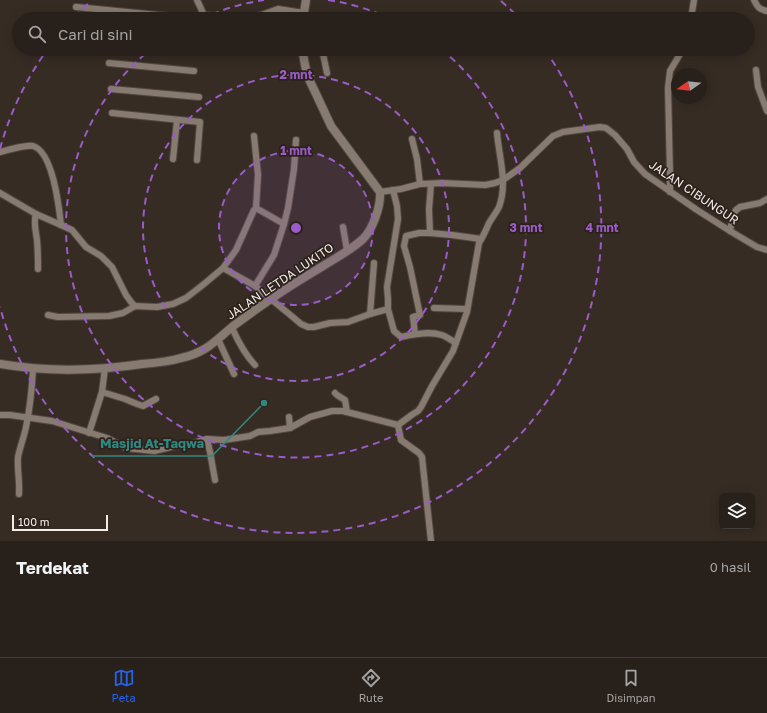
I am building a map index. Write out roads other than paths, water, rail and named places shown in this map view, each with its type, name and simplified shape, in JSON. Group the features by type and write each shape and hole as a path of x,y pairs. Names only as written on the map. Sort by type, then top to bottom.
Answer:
{"street":[{"path":"197,0 203,12"},
{"path":"304,12 306,0"},
{"path":"692,12 694,0"},
{"path":"754,0 760,10 767,11"},
{"path":"76,7 127,12"},
{"path":"270,12 278,9 289,12"},
{"path":"303,56 307,75 332,126 380,192"},
{"path":"323,56 327,73"},
{"path":"670,192 668,88 670,71 678,56"},
{"path":"109,63 194,71"},
{"path":"756,70 758,87 767,111"},
{"path":"111,89 199,97"},
{"path":"112,113 200,122 197,160"},
{"path":"173,159 177,120"},
{"name":"JALAN CIBUNGUR","path":"380,192 420,184 442,183 485,185 495,183 503,180 520,168 553,136 573,130 600,127 606,128 615,134 634,162 645,174 730,231 757,247 767,250"},
{"path":"398,425 418,411 421,407 453,351 466,314 478,243 495,216 499,206 503,180 497,132"},
{"path":"48,315 58,317 109,316 123,313 135,306 157,307 173,304 186,298 223,268 236,250 256,208 258,175 254,136"},
{"path":"412,139 417,159 420,184"},
{"path":"255,286 274,255 284,224 293,176 296,140"},
{"path":"0,152 31,146 37,148 43,153 50,169 59,202 61,225"},
{"path":"430,233 429,209 431,184"},
{"path":"393,190 397,206 398,219 387,287 388,309 394,331 401,337 415,334 436,334 456,342"},
{"name":"JALAN LETDA LUKITO","path":"0,364 33,368 105,368 181,358 198,353 271,299 363,238 372,228 376,218 381,199 380,192"},
{"path":"0,194 36,214 72,230 86,247 101,256 112,267 126,295 135,306"},
{"path":"730,231 733,215 736,210 740,207 760,203 767,199"},
{"path":"256,208 284,224"},
{"path":"36,214 35,227 38,269"},
{"path":"343,227 347,250"},
{"path":"415,334 413,317 420,316 410,266 404,246 406,236 419,232 452,235 481,240"},
{"path":"370,314 374,263"},
{"path":"223,268 255,286 301,324 308,327 330,323 348,322 388,309"},
{"path":"434,308 467,309"},
{"path":"232,328 243,350 255,365"},
{"path":"218,339 234,374"},
{"path":"19,494 18,457 28,418 33,368"},
{"path":"89,433 102,392 105,368"},
{"path":"102,392 143,406 156,399"},
{"path":"335,393 345,400 346,412"},
{"path":"0,415 52,421 107,438 126,448 154,451 186,445 207,439 236,439 250,436 258,432 290,428 310,417 332,411 343,411 398,425"},
{"path":"289,417 290,428"},
{"path":"398,425 401,440 419,452 422,457 431,541"},
{"path":"207,439 215,480"}],"place":[{"name":"Masjid At-Taqwa","path":"264,403"}]}
